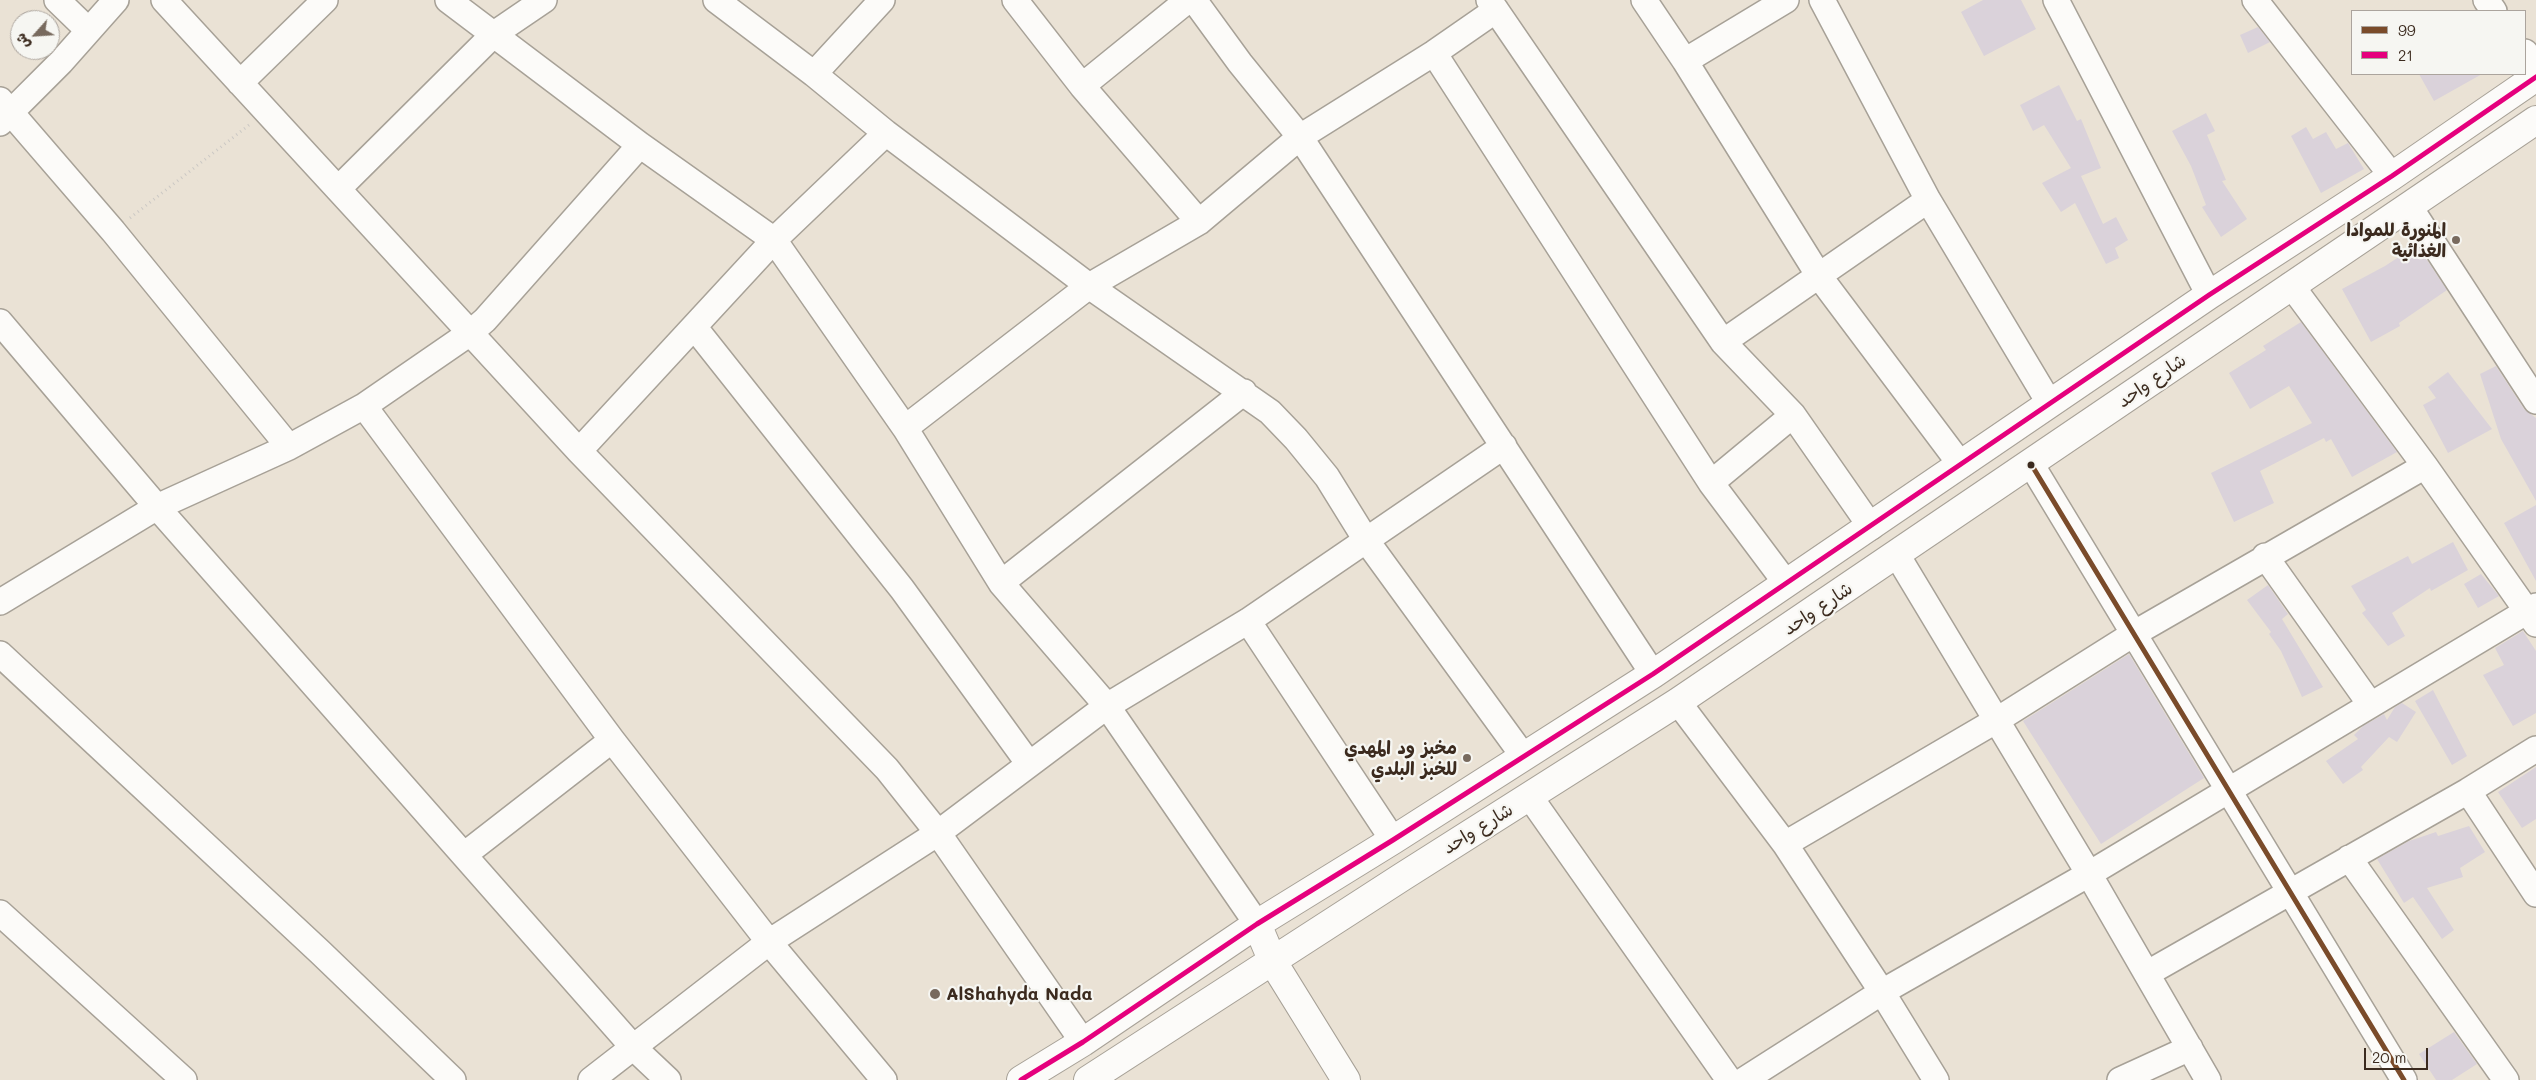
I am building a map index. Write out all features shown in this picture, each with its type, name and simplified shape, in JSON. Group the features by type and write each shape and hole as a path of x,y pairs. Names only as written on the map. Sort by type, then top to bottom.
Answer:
{"street":[{"path":"57,0 88,30"},
{"path":"116,0 88,30 4,111 113,231 289,447"},
{"path":"164,0 579,451 886,769 938,833 1083,1042"},
{"path":"240,83 325,0"},
{"path":"448,0 640,145 774,240 905,428 1002,583 1107,706 1257,924 1273,962 1346,1080"},
{"path":"338,190 494,34 544,0"},
{"path":"716,0 814,74 886,134 1089,286 1244,392 1270,412 1296,439 1327,477 1366,540 1524,757"},
{"path":"814,74 882,0"},
{"path":"1016,0 1082,86 1199,222"},
{"path":"1082,86 1188,0"},
{"path":"1194,0 1240,63 1300,137 1653,674"},
{"path":"1644,0 1685,61 1819,276 1961,465"},
{"path":"1685,61 1786,0"},
{"path":"1822,0 1928,200 2050,404"},
{"path":"2056,0 2209,295"},
{"path":"2255,0 2392,176"},
{"path":"905,428 1089,286 1199,222 1300,137 1434,53 1493,5 1723,342 1793,414 1871,527"},
{"path":"1434,53 1711,483 1786,583"},
{"path":"2526,53 2536,67"},
{"name":"شارع واحد","path":"1021,1080 1083,1042 1257,924 1393,840 1653,674 2209,295 2392,176 2536,77"},
{"name":"شارع واحد","path":"1088,1080 1678,702 2536,120"},
{"path":"579,451 695,328 774,240 886,134"},
{"path":"1,600 157,507 289,447 364,406 470,333 484,320 640,145"},
{"path":"1723,342 1928,200"},
{"path":"2409,206 2536,401"},
{"path":"1744,1080 1882,992 2089,874 2370,704 2533,613 2291,285"},
{"path":"0,322 157,507 633,1047 668,1080"},
{"path":"695,328 902,588 1029,764"},
{"path":"1002,583 1244,392"},
{"path":"364,406 612,740 769,942 884,1080"},
{"path":"1711,483 1793,414"},
{"path":"591,1080 769,942 938,833 1107,706 1248,621 1504,446"},
{"path":"2031,464 2292,892 2404,1080"},
{"path":"1785,844 1997,720 2135,633 2265,556 2425,466"},
{"path":"1896,555 2089,874 2208,1080"},
{"path":"2265,556 2370,704"},
{"path":"1248,621 1393,840"},
{"path":"0,654 312,945 453,1080"},
{"path":"1678,702 1785,844 1882,992 1936,1080"},
{"path":"464,855 612,740"},
{"path":"2148,974 2468,792 2536,749"},
{"path":"2468,792 2536,894"},
{"path":"1530,797 1729,1080"},
{"path":"2349,858 2506,1080"},
{"path":"0,913 184,1080"},
{"path":"2120,1080 2190,1048"}],"path":[{"path":"113,231 266,111"}],"building":[{"path":"1983,0 2021,0 2036,29 1984,56 1961,12"},
{"path":"2258,27 2270,42 2248,53 2240,35"},
{"path":"2420,75 2480,75 2434,101"},
{"path":"2059,85 2077,121 2081,119 2101,168 2081,176 2103,224 2116,217 2128,240 2115,248 2119,258 2106,264 2075,203 2061,212 2042,183 2071,168 2044,125 2033,131 2020,105"},
{"path":"2206,113 2215,131 2207,135 2226,180 2222,181 2247,219 2221,237 2202,207 2206,205 2191,166 2172,131"},
{"path":"2306,127 2313,139 2326,132 2336,149 2348,143 2364,169 2321,193 2291,136"},
{"path":"2417,245 2447,290 2399,323 2400,326 2371,342 2342,289 2385,266"},
{"path":"2301,322 2397,452 2352,477 2331,439 2326,442 2324,438 2260,471 2274,503 2234,522 2211,473 2312,423 2289,386 2250,409 2229,373 2266,350 2263,346"},
{"path":"2496,366 2524,409 2536,418 2536,501 2501,439 2480,374"},
{"path":"2448,372 2492,429 2448,453 2423,405 2436,398 2428,387"},
{"path":"2536,505 2536,581 2504,523"},
{"path":"2453,542 2468,570 2431,591 2430,588 2392,613 2405,636 2388,646 2362,613 2366,610 2351,586 2408,556 2412,564"},
{"path":"2481,574 2499,596 2478,608 2464,584"},
{"path":"2268,585 2288,614 2282,619 2323,687 2302,697 2281,651 2269,634 2271,632 2247,600"},
{"path":"2523,631 2536,651 2536,713 2513,726 2483,675 2504,665 2495,648"},
{"path":"2129,654 2204,778 2101,844 2023,721"},
{"path":"2433,690 2467,756 2452,765 2415,701"},
{"path":"2402,703 2416,712 2397,742 2389,737 2361,767 2363,770 2343,784 2326,761 2358,739 2354,735 2363,726 2384,714 2387,720 2395,707"},
{"path":"2536,767 2536,819 2522,828 2498,792"},
{"path":"2469,826 2485,852 2460,868 2463,877 2427,888 2454,930 2442,939 2413,897 2404,903 2377,859 2409,841 2436,832 2438,836"},
{"path":"2454,1032 2477,1064 2452,1080 2436,1080 2419,1054"}],"transit line":[{"name":"21","path":"1021,1080 1083,1042 1257,924 1393,840 1653,674 2209,295 2392,176 2536,77"},
{"name":"99","path":"2031,464 2404,1080"}],"place":[{"name":"المنورة للموادا الغذائية","path":"2456,240"},
{"name":"مخبز ود المهدي للخبز البلدي","path":"1467,758"},
{"name":"AlShahyda Nada","path":"935,994"}]}
